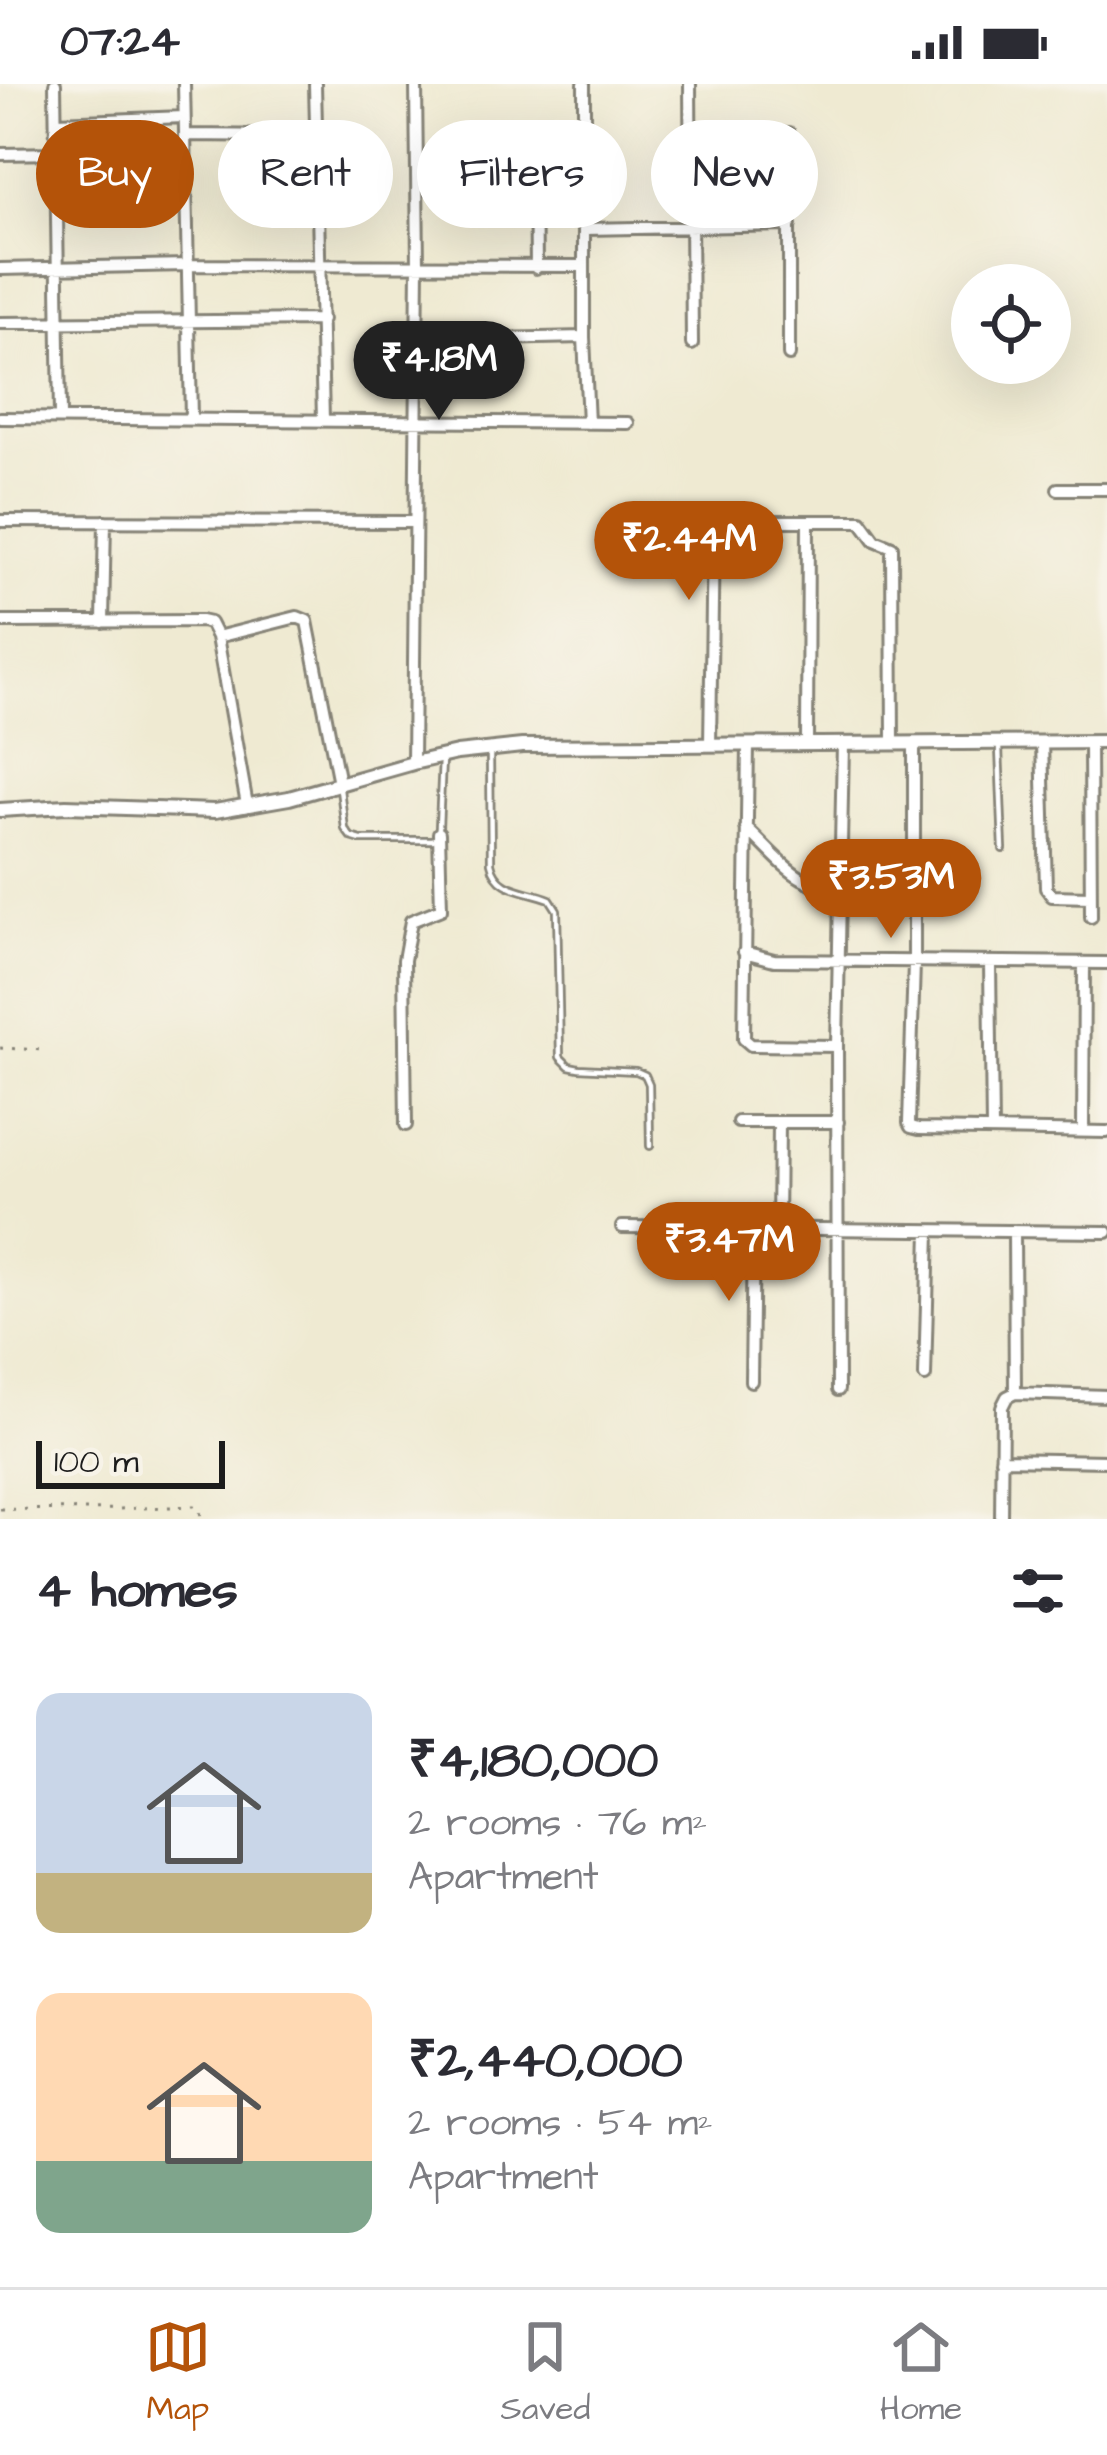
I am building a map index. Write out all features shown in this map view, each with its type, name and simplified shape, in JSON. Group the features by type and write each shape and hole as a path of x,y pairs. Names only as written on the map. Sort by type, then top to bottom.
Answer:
{"street":[{"path":"55,84 57,120"},
{"path":"184,84 184,120"},
{"path":"315,84 316,120"},
{"path":"416,84 417,127"},
{"path":"584,84 584,120"},
{"path":"690,84 690,120"},
{"path":"108,120 184,117"},
{"path":"0,154 36,153"},
{"path":"588,423 586,229 651,227"},
{"path":"58,228 60,417"},
{"path":"186,228 191,418"},
{"path":"320,228 323,420"},
{"path":"413,763 418,228"},
{"path":"536,228 536,268"},
{"path":"689,228 692,344"},
{"path":"789,355 790,228"},
{"path":"0,269 583,266"},
{"path":"0,322 322,320"},
{"path":"416,341 584,337"},
{"path":"0,418 628,423"},
{"path":"1058,489 1107,489"},
{"path":"104,622 105,520"},
{"path":"0,521 414,522"},
{"path":"710,745 714,526 721,521 861,521 875,540 894,550 893,743"},
{"path":"807,744 808,522"},
{"path":"217,637 297,617 307,621 340,783"},
{"path":"0,622 206,621 217,637 247,806"},
{"path":"1042,742 1046,888 1052,896 1090,897"},
{"path":"1090,742 1091,917"},
{"path":"0,810 65,806 215,811 490,749 1107,742"},
{"path":"748,744 745,1042 838,1046"},
{"path":"838,1390 843,744"},
{"path":"914,744 909,1123 915,1128 1107,1132"},
{"path":"746,829 802,879 841,893 914,892"},
{"path":"406,1125 404,960 411,920 441,909 439,833"},
{"path":"744,952 774,960 1107,963"},
{"path":"990,963 992,1130"},
{"path":"1083,1131 1084,963"},
{"path":"738,1123 838,1123"},
{"path":"778,1229 779,1123"},
{"path":"622,1227 1107,1232"},
{"path":"751,1381 753,1228"},
{"path":"925,1376 928,1231"},
{"path":"1014,1232 1016,1394"},
{"path":"1001,1519 1002,1407 1007,1397 1107,1396"},
{"path":"1001,1459 1107,1461"}],"lane":[{"path":"998,742 1003,848"},
{"path":"490,749 495,877 550,899 557,910 560,1058 569,1066 645,1075 650,1146"},
{"path":"340,783 351,837 429,841 439,833 442,757"}],"path":[{"path":"0,1048 45,1050"},
{"path":"0,1510 194,1506 200,1509 201,1519"}]}
